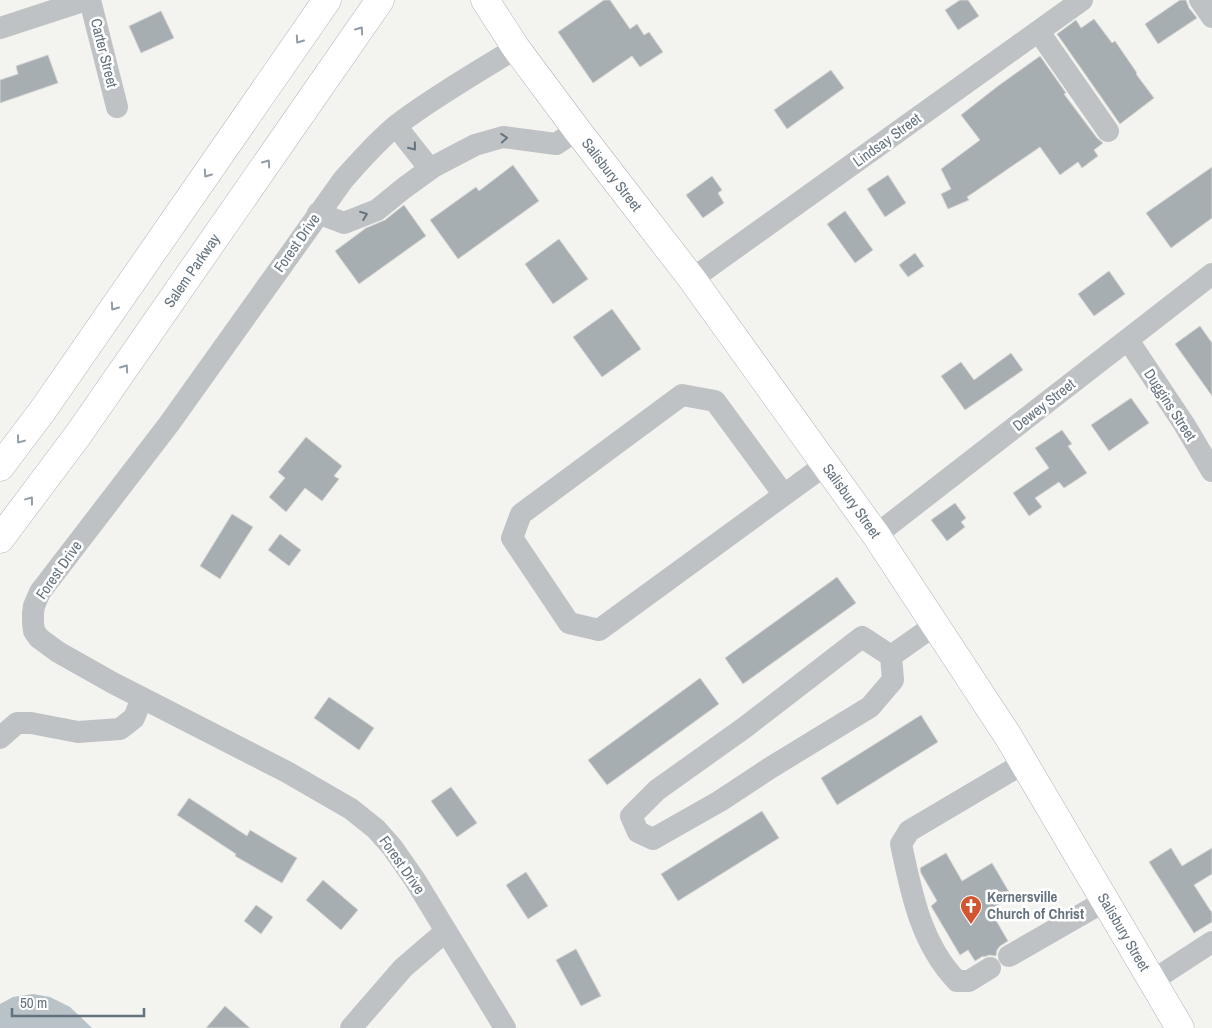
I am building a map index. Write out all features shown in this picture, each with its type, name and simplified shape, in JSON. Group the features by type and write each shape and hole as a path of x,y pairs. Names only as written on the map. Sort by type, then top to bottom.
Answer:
{"main road":[{"path":"0,467 42,410 327,0"},
{"name":"Salem Parkway","path":"0,539 78,435 380,0"},
{"name":"Salisbury Street","path":"485,0 516,48 692,279 876,535 1008,736 1180,1028"}],"street":[{"path":"0,28 86,0"},
{"name":"Carter Street","path":"90,0 117,107"},
{"name":"Lindsay Street","path":"692,279 1082,0"},
{"path":"1200,0 1212,17"},
{"path":"1039,32 1108,131"},
{"name":"Forest Drive","path":"505,1028 415,880 392,847 376,829 350,809 287,772 142,698 58,652 39,638 34,631 33,623 34,606 40,592 169,424 343,180 368,152 396,126 428,103 516,48"},
{"path":"396,126 430,169"},
{"path":"318,214 344,223 377,210 430,169 475,145 503,137 556,144 577,130"},
{"name":"Dewey Street","path":"876,535 1212,274"},
{"name":"Duggins Street","path":"1128,340 1184,424 1212,471"},
{"path":"784,495 715,401 682,395 521,514 512,538 569,623 599,630 784,495 825,465"},
{"path":"890,656 935,625"},
{"path":"862,638 890,656 893,680 870,707 720,801 652,839 638,832 631,816 657,790 744,728 862,638"},
{"path":"0,738 17,723 31,723 78,732 120,728 134,718 142,698"},
{"path":"990,968 969,981 957,981 947,971 927,938 913,898 901,844 909,831 1024,763"},
{"path":"1009,956 1104,901"},
{"path":"351,1028 403,968 446,931"},
{"path":"1152,981 1212,942"}],"shaded area":[{"path":"33,994 50,997 70,1007 92,1028 0,1028 0,1004 13,997"}],"building":[{"path":"604,0 610,0 630,29 637,24 644,35 649,32 663,52 640,67 632,56 593,83 558,32"},
{"path":"960,0 968,0 979,16 958,30 945,10"},
{"path":"1180,0 1186,0 1189,8 1197,18 1158,44 1145,24"},
{"path":"161,11 174,38 141,53 129,26"},
{"path":"1094,19 1112,43 1115,41 1154,98 1120,124 1057,34 1076,20 1081,28"},
{"path":"48,55 58,83 0,103 0,80 18,74 16,66"},
{"path":"1040,56 1066,93 1064,94 1097,138 1103,143 1094,150 1098,156 1082,168 1078,162 1060,175 1040,147 967,197 969,200 948,209 941,194 951,189 941,169 980,140 961,115"},
{"path":"831,70 844,88 787,129 774,110"},
{"path":"513,165 539,201 458,259 430,220 476,187 479,191"},
{"path":"1212,167 1212,218 1171,248 1146,213"},
{"path":"888,175 906,203 885,217 867,189"},
{"path":"712,176 722,190 718,193 724,203 703,218 686,195"},
{"path":"404,205 426,236 359,284 335,251 366,228 385,220"},
{"path":"845,211 873,250 855,263 827,224"},
{"path":"559,239 588,279 553,304 525,264"},
{"path":"915,253 924,266 908,277 899,265"},
{"path":"1109,271 1125,294 1094,316 1078,294"},
{"path":"612,309 641,349 602,377 573,337"},
{"path":"1200,326 1212,343 1212,396 1175,344"},
{"path":"1011,353 1023,370 965,410 941,376 961,362 974,380"},
{"path":"1131,398 1149,423 1109,451 1091,425"},
{"path":"1062,430 1072,444 1068,446 1087,473 1064,488 1059,482 1035,498 1042,507 1029,516 1013,493 1049,468 1035,448"},
{"path":"306,437 342,466 334,476 339,479 322,501 305,488 286,512 269,497 285,478 278,472"},
{"path":"955,503 966,518 961,522 965,527 947,541 931,520"},
{"path":"232,514 253,527 220,579 200,566"},
{"path":"280,534 301,550 289,566 268,550"},
{"path":"837,577 856,603 743,684 725,658"},
{"path":"700,678 719,704 607,785 588,760"},
{"path":"329,697 374,728 359,750 314,718"},
{"path":"921,715 938,742 837,805 821,778"},
{"path":"451,787 477,823 457,837 431,801"},
{"path":"189,798 247,836 250,830 297,858 282,883 235,856 236,854 177,815"},
{"path":"762,811 779,838 678,901 661,874"},
{"path":"1171,848 1182,866 1212,848 1212,874 1194,885 1212,913 1212,922 1194,933 1149,862"},
{"name":"Kernersville Church of Christ","path":"946,853 962,881 992,863 1012,897 990,910 1008,941 1000,946 996,956 983,956 975,961 968,950 960,955 931,906 937,901 920,868"},
{"path":"526,872 548,906 528,919 506,885"},
{"path":"323,880 358,910 341,930 306,900"},
{"path":"256,905 273,917 261,934 244,921"},
{"path":"576,949 601,996 581,1006 556,960"},
{"path":"225,1006 250,1028 206,1028"}],"place":[{"name":"Kernersville Church of Christ","path":"971,925"}]}
